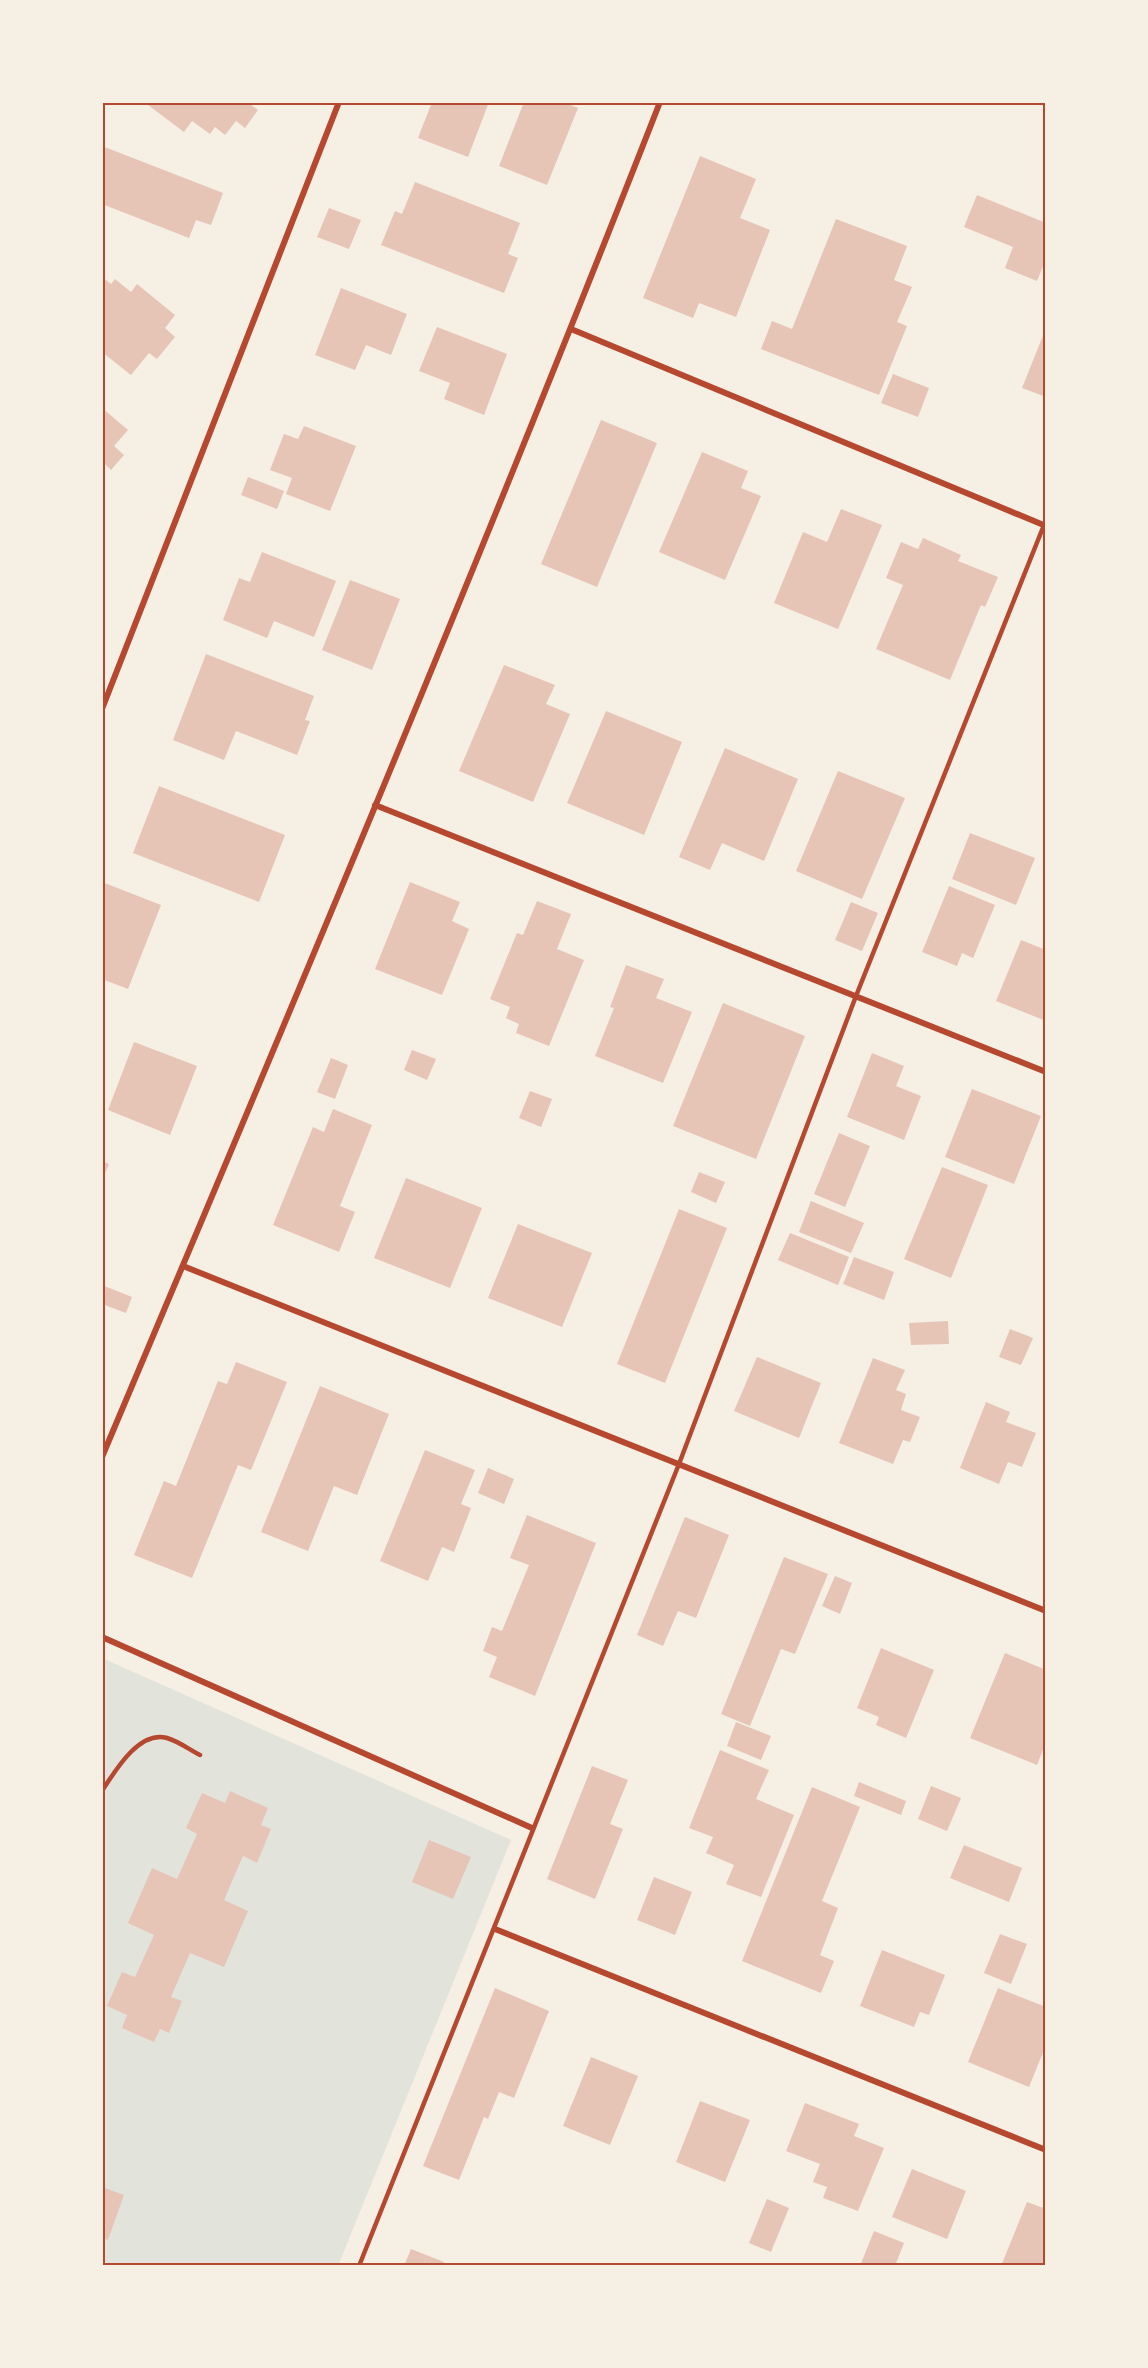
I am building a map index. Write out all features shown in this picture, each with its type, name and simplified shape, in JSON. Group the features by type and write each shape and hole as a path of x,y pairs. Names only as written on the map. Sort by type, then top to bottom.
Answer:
{"street":[{"path":"102,709 339,102"},
{"path":"102,1457 375,805 571,329 660,102"},
{"path":"571,329 1045,526"},
{"path":"375,805 1046,1072"},
{"path":"183,1266 1046,1611"},
{"path":"102,1636 532,1828"},
{"path":"495,1929 1046,2150"}],"lane":[{"path":"359,2266 679,1464 856,996 1045,526"},
{"path":"102,1791 134,1748 152,1739 166,1737 200,1755"}],"shaded area":[{"path":"102,1658 511,1840 338,2266 102,2266"}],"building":[{"path":"144,102 252,102 250,104 258,110 245,128 236,121 225,135 215,127 210,134 192,121 184,132"},
{"path":"432,102 489,102 468,157 418,138"},
{"path":"524,102 563,102 578,108 547,185 499,166"},
{"path":"102,146 223,193 211,225 196,220 189,238 102,204"},
{"path":"700,156 756,179 740,218 770,230 736,317 699,303 693,318 643,298"},
{"path":"415,182 520,223 508,254 518,258 504,293 381,245 395,211 402,214"},
{"path":"977,195 1046,223 1046,259 1037,281 1005,268 1013,247 964,227"},
{"path":"329,208 361,220 349,249 317,237"},
{"path":"836,219 907,246 894,280 912,287 897,322 907,326 879,395 761,349 772,321 792,329"},
{"path":"102,277 111,284 115,279 131,292 137,284 175,315 165,328 175,337 157,359 149,353 131,375 102,352"},
{"path":"341,288 407,314 391,355 366,345 355,370 315,355"},
{"path":"437,327 507,354 484,415 444,399 450,383 419,371"},
{"path":"1046,328 1046,397 1022,388"},
{"path":"893,374 929,388 918,417 881,403"},
{"path":"102,408 128,430 114,446 124,455 111,470 104,463 102,465"},
{"path":"601,420 657,443 597,587 541,564"},
{"path":"304,426 356,446 330,511 286,494 292,478 270,470 284,434 298,439"},
{"path":"702,452 748,471 741,488 761,496 725,580 659,552"},
{"path":"248,477 284,491 277,509 241,495"},
{"path":"841,509 882,525 838,629 774,603 803,532 827,542"},
{"path":"923,538 961,555 958,561 998,577 985,607 981,605 950,680 876,649 903,585 886,578 901,542 918,549"},
{"path":"262,552 336,581 314,637 274,621 267,638 223,620 239,578 250,582"},
{"path":"350,580 400,599 372,670 322,650"},
{"path":"206,654 314,696 305,720 310,721 297,755 236,731 224,760 173,740"},
{"path":"504,665 555,685 546,704 570,714 533,802 459,771"},
{"path":"606,711 682,742 644,835 567,803"},
{"path":"725,748 798,779 764,861 722,843 710,870 679,857"},
{"path":"838,771 905,798 862,899 796,871"},
{"path":"159,786 285,835 259,902 133,853"},
{"path":"970,833 1035,858 1016,905 952,879"},
{"path":"102,882 161,905 128,989 102,979"},
{"path":"410,882 460,902 452,921 469,929 442,995 375,969"},
{"path":"949,886 995,905 973,958 962,953 957,966 922,952"},
{"path":"537,901 571,914 557,949 584,960 549,1046 516,1033 519,1024 506,1018 510,1007 490,999 517,933 523,935"},
{"path":"851,902 878,913 862,951 835,940"},
{"path":"1021,940 1046,950 1046,1021 996,1001"},
{"path":"626,965 664,979 656,998 692,1012 663,1083 595,1056 614,1008 610,1007"},
{"path":"723,1003 805,1036 756,1159 673,1126"},
{"path":"134,1042 197,1066 170,1135 108,1110"},
{"path":"412,1050 436,1059 427,1080 404,1070"},
{"path":"872,1053 904,1066 896,1086 921,1096 904,1140 847,1117"},
{"path":"331,1058 348,1065 335,1099 317,1092"},
{"path":"972,1089 1041,1116 1014,1184 945,1157"},
{"path":"530,1091 552,1099 541,1127 519,1118"},
{"path":"333,1109 372,1125 340,1206 355,1212 339,1252 273,1225 313,1127 324,1132"},
{"path":"839,1133 870,1146 845,1207 814,1194"},
{"path":"102,1161 109,1164 102,1180"},
{"path":"942,1167 988,1185 951,1278 904,1259"},
{"path":"699,1172 725,1182 716,1203 691,1192"},
{"path":"406,1178 482,1208 450,1288 374,1258"},
{"path":"811,1201 864,1223 851,1253 799,1232"},
{"path":"679,1209 727,1228 665,1383 617,1364"},
{"path":"518,1224 592,1253 562,1327 488,1298"},
{"path":"790,1233 849,1257 838,1285 778,1260"},
{"path":"854,1257 894,1272 884,1300 843,1284"},
{"path":"102,1285 132,1297 126,1313 102,1304"},
{"path":"948,1321 949,1344 911,1345 909,1323"},
{"path":"1010,1329 1033,1338 1021,1365 999,1357"},
{"path":"757,1357 821,1383 799,1438 734,1411"},
{"path":"873,1358 905,1370 896,1390 906,1394 901,1410 920,1417 910,1442 903,1440 893,1464 839,1443"},
{"path":"236,1362 287,1382 251,1470 238,1465 192,1578 134,1555 164,1481 176,1486 218,1381 227,1384"},
{"path":"320,1386 389,1414 357,1495 334,1486 308,1551 261,1532"},
{"path":"986,1402 1010,1412 1006,1422 1036,1433 1022,1467 1008,1462 999,1484 960,1468"},
{"path":"425,1450 475,1470 461,1504 471,1508 454,1552 442,1547 428,1581 380,1561"},
{"path":"488,1468 514,1479 504,1504 478,1493"},
{"path":"527,1515 596,1543 535,1696 489,1677 497,1657 483,1651 492,1627 502,1631 529,1565 510,1558"},
{"path":"685,1517 729,1535 696,1618 678,1611 663,1646 637,1635"},
{"path":"784,1557 828,1574 795,1654 781,1649 750,1726 721,1714"},
{"path":"835,1576 852,1583 840,1614 822,1606"},
{"path":"881,1648 934,1670 906,1738 876,1725 879,1717 857,1708"},
{"path":"1005,1653 1046,1670 1046,1742 1037,1765 970,1738"},
{"path":"736,1722 771,1736 761,1760 727,1746"},
{"path":"720,1750 769,1770 756,1799 794,1815 761,1897 726,1884 734,1865 706,1853 713,1837 689,1828"},
{"path":"592,1766 628,1780 610,1824 623,1829 595,1899 547,1879"},
{"path":"859,1782 906,1801 901,1815 854,1796"},
{"path":"931,1786 961,1798 947,1831 918,1819"},
{"path":"812,1787 860,1807 822,1901 838,1908 820,1955 834,1961 821,1993 742,1961"},
{"path":"230,1791 268,1808 261,1825 271,1829 257,1863 243,1856 224,1900 248,1911 224,1967 190,1953 171,1997 182,2001 169,2033 160,2029 154,2042 122,2028 127,2015 107,2006 122,1972 135,1977 154,1935 128,1923 152,1868 177,1879 197,1834 186,1828 202,1793 225,1803"},
{"path":"429,1840 471,1857 453,1899 412,1882"},
{"path":"964,1845 1022,1868 1009,1902 950,1878"},
{"path":"654,1877 692,1892 675,1935 637,1920"},
{"path":"1000,1934 1027,1944 1011,1984 984,1973"},
{"path":"882,1950 945,1975 929,2015 920,2012 914,2027 860,2006"},
{"path":"495,1988 549,2011 514,2098 499,2092 488,2119 484,2117 459,2180 423,2166"},
{"path":"998,1988 1046,2007 1046,2045 1029,2087 968,2062"},
{"path":"591,2057 638,2076 610,2145 563,2126"},
{"path":"700,2101 750,2120 725,2182 676,2162"},
{"path":"805,2103 859,2124 854,2136 884,2148 858,2211 823,2198 827,2187 813,2182 820,2164 786,2151"},
{"path":"912,2169 966,2191 947,2239 892,2217"},
{"path":"102,2187 124,2195 108,2240 102,2238"},
{"path":"767,2199 789,2208 771,2252 749,2243"},
{"path":"1027,2202 1046,2209 1046,2266 1001,2266"},
{"path":"874,2231 904,2243 895,2266 860,2266"},
{"path":"411,2249 444,2262 442,2266 404,2266"}]}
